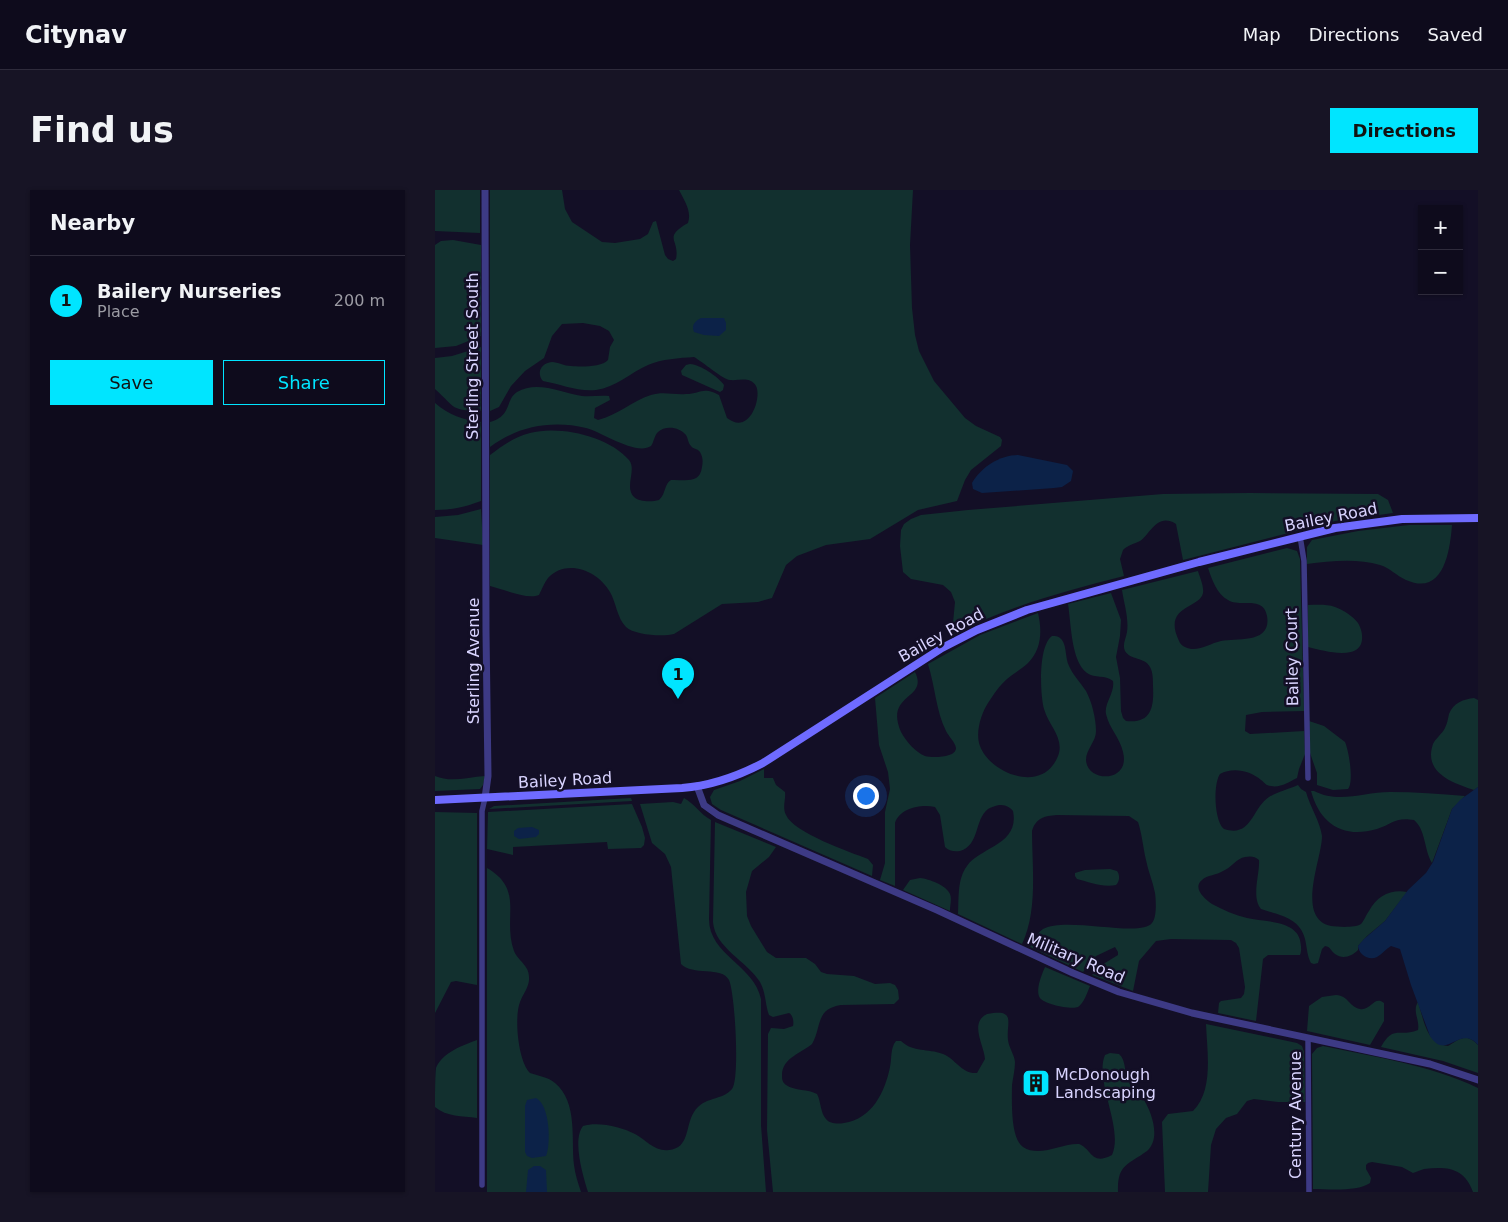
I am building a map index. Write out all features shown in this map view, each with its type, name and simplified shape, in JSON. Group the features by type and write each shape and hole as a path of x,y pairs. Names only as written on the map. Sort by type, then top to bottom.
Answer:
{"main road":[{"name":"Bailey Road","path":"435,800 697,786 733,776 763,763 923,659 994,622 1046,604 1299,536 1353,524 1389,520 1478,518"}],"street":[{"name":"Sterling Street South","path":"485,190 486,522"},
{"name":"Sterling Avenue","path":"485,798 488,776 486,522"},
{"name":"Bailey Court","path":"1299,536 1304,561 1308,778"},
{"name":"Military Road","path":"697,786 704,805 718,815 1092,981 1171,1008 1430,1064 1478,1080"},
{"path":"482,1185 482,811 485,798"},
{"name":"Century Avenue","path":"1309,1038 1309,1192"}],"green space":[{"path":"435,190 480,190 480,233 435,231"},
{"path":"490,190 562,190 565,209 572,222 602,242 615,243 640,239 648,234 653,222 656,221 665,255 673,261 676,259 677,252 674,236 680,228 688,223 689,219 687,206 679,190 913,190 910,245 912,308 919,351 934,381 965,418 976,426 1000,437 1002,440 1001,446 971,470 957,501 918,510 870,539 826,545 797,556 786,565 772,598 758,602 722,604 674,634 649,635 630,630 623,623 612,596 605,585 598,578 582,570 573,568 556,572 548,578 539,595 534,596 522,595 490,586 490,455 509,442 530,433 555,430 597,439 620,452 629,460 632,469 631,493 639,500 659,500 671,480 690,480 701,473 702,458 700,452 691,446 683,432 672,428 661,430 651,446 645,448 628,446 586,428 561,425 548,425 524,430 512,434 490,447 490,422 502,416 513,395 517,392 533,387 541,387 582,396 609,396 610,400 595,408 594,418 598,420 651,395 660,393 691,394 709,391 719,395 727,418 735,422 742,422 748,419 756,406 757,391 756,386 751,381 727,379 694,357 653,363 610,386 596,390 576,389 543,381 540,372 542,366 548,363 586,366 601,364 608,360 610,347 614,340 609,331 600,326 583,323 562,324 552,336 544,358 525,371 511,386 499,407 490,411"},
{"path":"453,240 481,245 481,336 456,346 435,348 435,245 441,241"},
{"path":"481,347 481,411 459,409 435,389 435,358 452,356"},
{"path":"686,365 699,366 713,375 724,385 723,390 720,392 682,375 681,371"},
{"path":"435,403 456,416 481,422 481,501 458,508 435,510"},
{"path":"1163,494 1378,494 1388,500 1393,513 1335,521 1183,560 1176,524 1164,521 1155,526 1140,541 1123,550 1120,559 1124,576 1016,607 954,634 955,602 951,592 943,585 911,579 903,572 900,546 901,530 904,524 921,515"},
{"path":"481,509 483,545 435,538 435,517 458,515"},
{"path":"1409,525 1452,525 1447,558 1443,568 1437,577 1429,582 1419,584 1406,580 1384,566 1362,561 1334,561 1307,564 1307,547 1312,540 1358,531"},
{"path":"1287,548 1297,551 1300,559 1304,711 1262,712 1246,715 1245,731 1250,734 1304,731 1305,754 1297,778 1281,785 1268,785 1252,774 1241,771 1235,770 1220,774 1216,786 1216,811 1224,829 1233,831 1246,826 1263,802 1269,797 1298,785 1306,792 1322,836 1313,887 1312,900 1314,912 1320,921 1331,926 1346,927 1361,924 1372,906 1380,898 1390,893 1407,892 1385,921 1358,946 1356,952 1341,957 1325,946 1322,949 1318,963 1311,963 1305,939 1299,926 1288,918 1261,909 1258,904 1256,892 1259,860 1251,856 1242,858 1226,870 1204,878 1198,886 1203,896 1216,906 1243,917 1285,925 1297,933 1300,940 1300,955 1268,955 1263,959 1256,1021 1218,1013 1221,1001 1241,998 1244,994 1245,987 1239,948 1231,940 1171,939 1156,941 1139,961 1133,991 1092,975 1100,966 1118,955 1115,947 1096,956 1083,972 1030,947 1035,937 1043,929 1054,926 1085,925 1134,928 1145,927 1152,923 1156,908 1154,889 1138,822 1129,816 1057,815 1038,820 1032,831 1032,903 1027,931 1022,944 958,914 960,883 967,866 1005,838 1011,831 1014,822 1013,811 1007,806 999,805 988,809 981,819 971,843 960,851 950,850 945,847 940,815 935,807 924,806 906,811 901,814 895,823 895,886 880,880 885,863 885,812 890,789 888,772 879,745 875,698 915,672 918,681 916,688 898,710 897,719 901,732 911,746 925,756 938,757 952,754 956,748 943,723 928,664 980,635 1038,613 1040,639 1036,652 1028,663 1001,684 988,703 979,724 980,746 993,763 1013,775 1035,777 1045,773 1053,765 1060,749 1057,736 1044,709 1041,671 1047,641 1052,636 1056,636 1064,643 1069,666 1086,691 1093,711 1096,731 1086,756 1088,768 1100,776 1115,774 1121,770 1124,762 1122,747 1109,724 1106,714 1113,681 1090,675 1082,668 1075,651 1068,604 1111,593 1121,620 1116,657 1120,678 1121,711 1126,721 1141,720 1146,717 1152,707 1152,674 1148,664 1130,656 1124,649 1127,622 1122,590 1198,571 1203,593 1196,602 1178,614 1175,621 1175,629 1181,644 1187,648 1195,649 1221,641 1252,638 1264,631 1267,625 1265,610 1256,604 1228,600 1215,586 1208,568"},
{"path":"1308,605 1332,606 1353,618 1358,623 1362,636 1359,648 1351,652 1340,653 1308,647"},
{"path":"1474,698 1478,700 1478,787 1474,790 1457,784 1442,775 1432,762 1431,754 1433,744 1445,728 1453,707 1463,701"},
{"path":"1309,721 1324,726 1345,742 1351,773 1348,789 1333,790 1317,785 1317,773 1310,753"},
{"path":"764,769 764,778 773,778 776,785 785,792 785,812 791,822 823,841 868,859 873,865 872,876 721,810 712,804 710,797 714,790 740,781"},
{"path":"435,776 453,779 485,776 480,789 435,791"},
{"path":"1311,791 1333,797 1380,792 1465,796 1452,809 1432,863 1421,829 1414,820 1398,820 1365,832 1344,830 1327,820 1320,812"},
{"path":"631,798 632,801 489,809 494,806"},
{"path":"684,798 711,820 709,919 711,931 716,942 750,977 757,987 761,999 761,1125 766,1192 588,1192 578,1149 578,1140 583,1126 603,1124 617,1127 635,1134 659,1149 669,1150 676,1148 684,1141 691,1118 698,1107 703,1103 728,1093 732,1089 734,1082 736,1036 729,980 720,973 692,970 681,964 671,867 665,854 652,843 640,804 673,802 681,804"},
{"path":"632,804 645,838 644,845 641,848 608,849 607,842 513,847 513,855 487,849 488,812"},
{"path":"435,812 477,813 477,985 456,981 451,982 435,1013"},
{"path":"715,822 776,847 769,857 752,871 746,892 747,916 767,952 776,958 806,958 815,964 821,972 854,976 875,984 890,983 895,985 898,990 899,999 894,1004 841,1005 827,1010 823,1015 812,1044 793,1056 783,1068 782,1074 785,1084 817,1094 823,1113 830,1122 839,1124 854,1120 870,1110 881,1095 888,1076 892,1050 896,1041 901,1041 916,1049 943,1054 963,1069 971,1073 977,1073 985,1059 978,1029 979,1023 987,1014 1003,1013 1008,1018 1008,1040 1015,1062 1012,1085 1014,1127 1019,1142 1023,1147 1030,1150 1044,1151 1079,1144 1096,1158 1100,1159 1112,1155 1115,1144 1114,1132 1103,1078 1103,1066 1105,1055 1110,1053 1119,1054 1121,1057 1128,1079 1142,1097 1150,1112 1154,1126 1154,1140 1147,1151 1122,1170 1119,1176 1118,1192 773,1192 767,1130 768,1034 771,1028 784,1029 793,1026 793,1021 789,1013 773,1017 769,1015 760,982 725,947 715,931 713,922"},
{"path":"487,868 499,876 506,885 509,895 511,939 514,951 529,973 528,984 518,1009 517,1028 520,1049 530,1073 555,1083 567,1100 572,1121 574,1168 581,1192 487,1192"},
{"path":"1110,869 1117,871 1119,874 1119,880 1116,885 1096,884 1077,879 1075,876 1075,873 1085,870"},
{"path":"920,878 937,883 948,891 951,898 950,911 903,890 910,880"},
{"path":"1045,967 1090,986 1085,998 1078,1007 1064,1007 1040,998 1038,991"},
{"path":"1336,995 1344,997 1353,1006 1360,1009 1367,1008 1378,1001 1384,1003 1384,1021 1370,1045 1307,1031 1309,1006 1322,997"},
{"path":"1418,1002 1427,1030 1435,1041 1448,1046 1460,1039 1466,1038 1478,1045 1478,1073 1443,1061 1381,1047 1393,1034 1418,1030 1416,1005"},
{"path":"1206,1024 1297,1043 1302,1046 1304,1052 1305,1102 1278,1102 1254,1099 1247,1101 1237,1114 1226,1118 1216,1129 1211,1145 1208,1192 1165,1192 1162,1122 1168,1114 1193,1111 1200,1102 1207,1081 1208,1070"},
{"path":"477,1040 477,1118 445,1113 435,1107 436,1068 448,1054 459,1047"},
{"path":"1323,1046 1441,1073 1478,1088 1478,1192 1473,1192 1465,1178 1454,1170 1432,1168 1413,1173 1402,1167 1372,1162 1366,1165 1371,1178 1370,1183 1364,1186 1343,1189 1313,1189 1312,1054 1317,1048"}],"water":[{"path":"701,318 724,318 726,330 719,336 694,332 694,324"},
{"path":"1018,455 1067,465 1073,471 1071,481 1062,487 1054,488 982,493 973,489 972,483 986,467 1004,457"},
{"path":"1478,787 1478,1045 1465,1038 1448,1045 1442,1045 1436,1043 1430,1036 1400,949 1391,946 1377,957 1368,958 1362,954 1358,946 1385,921 1408,890 1426,873 1433,862 1452,809 1460,800"},
{"path":"532,827 539,830 539,834 536,837 519,839 514,836 514,831 518,828"},
{"path":"536,1098 541,1102 547,1116 549,1143 546,1156 532,1158 527,1156 525,1152 525,1106 527,1100"},
{"path":"534,1166 540,1166 546,1170 547,1192 526,1192 528,1170"}],"place":[{"name":"Bailery Nurseries","path":"678,699"},
{"name":"McDonough Landscaping","path":"1036,1083"}]}
